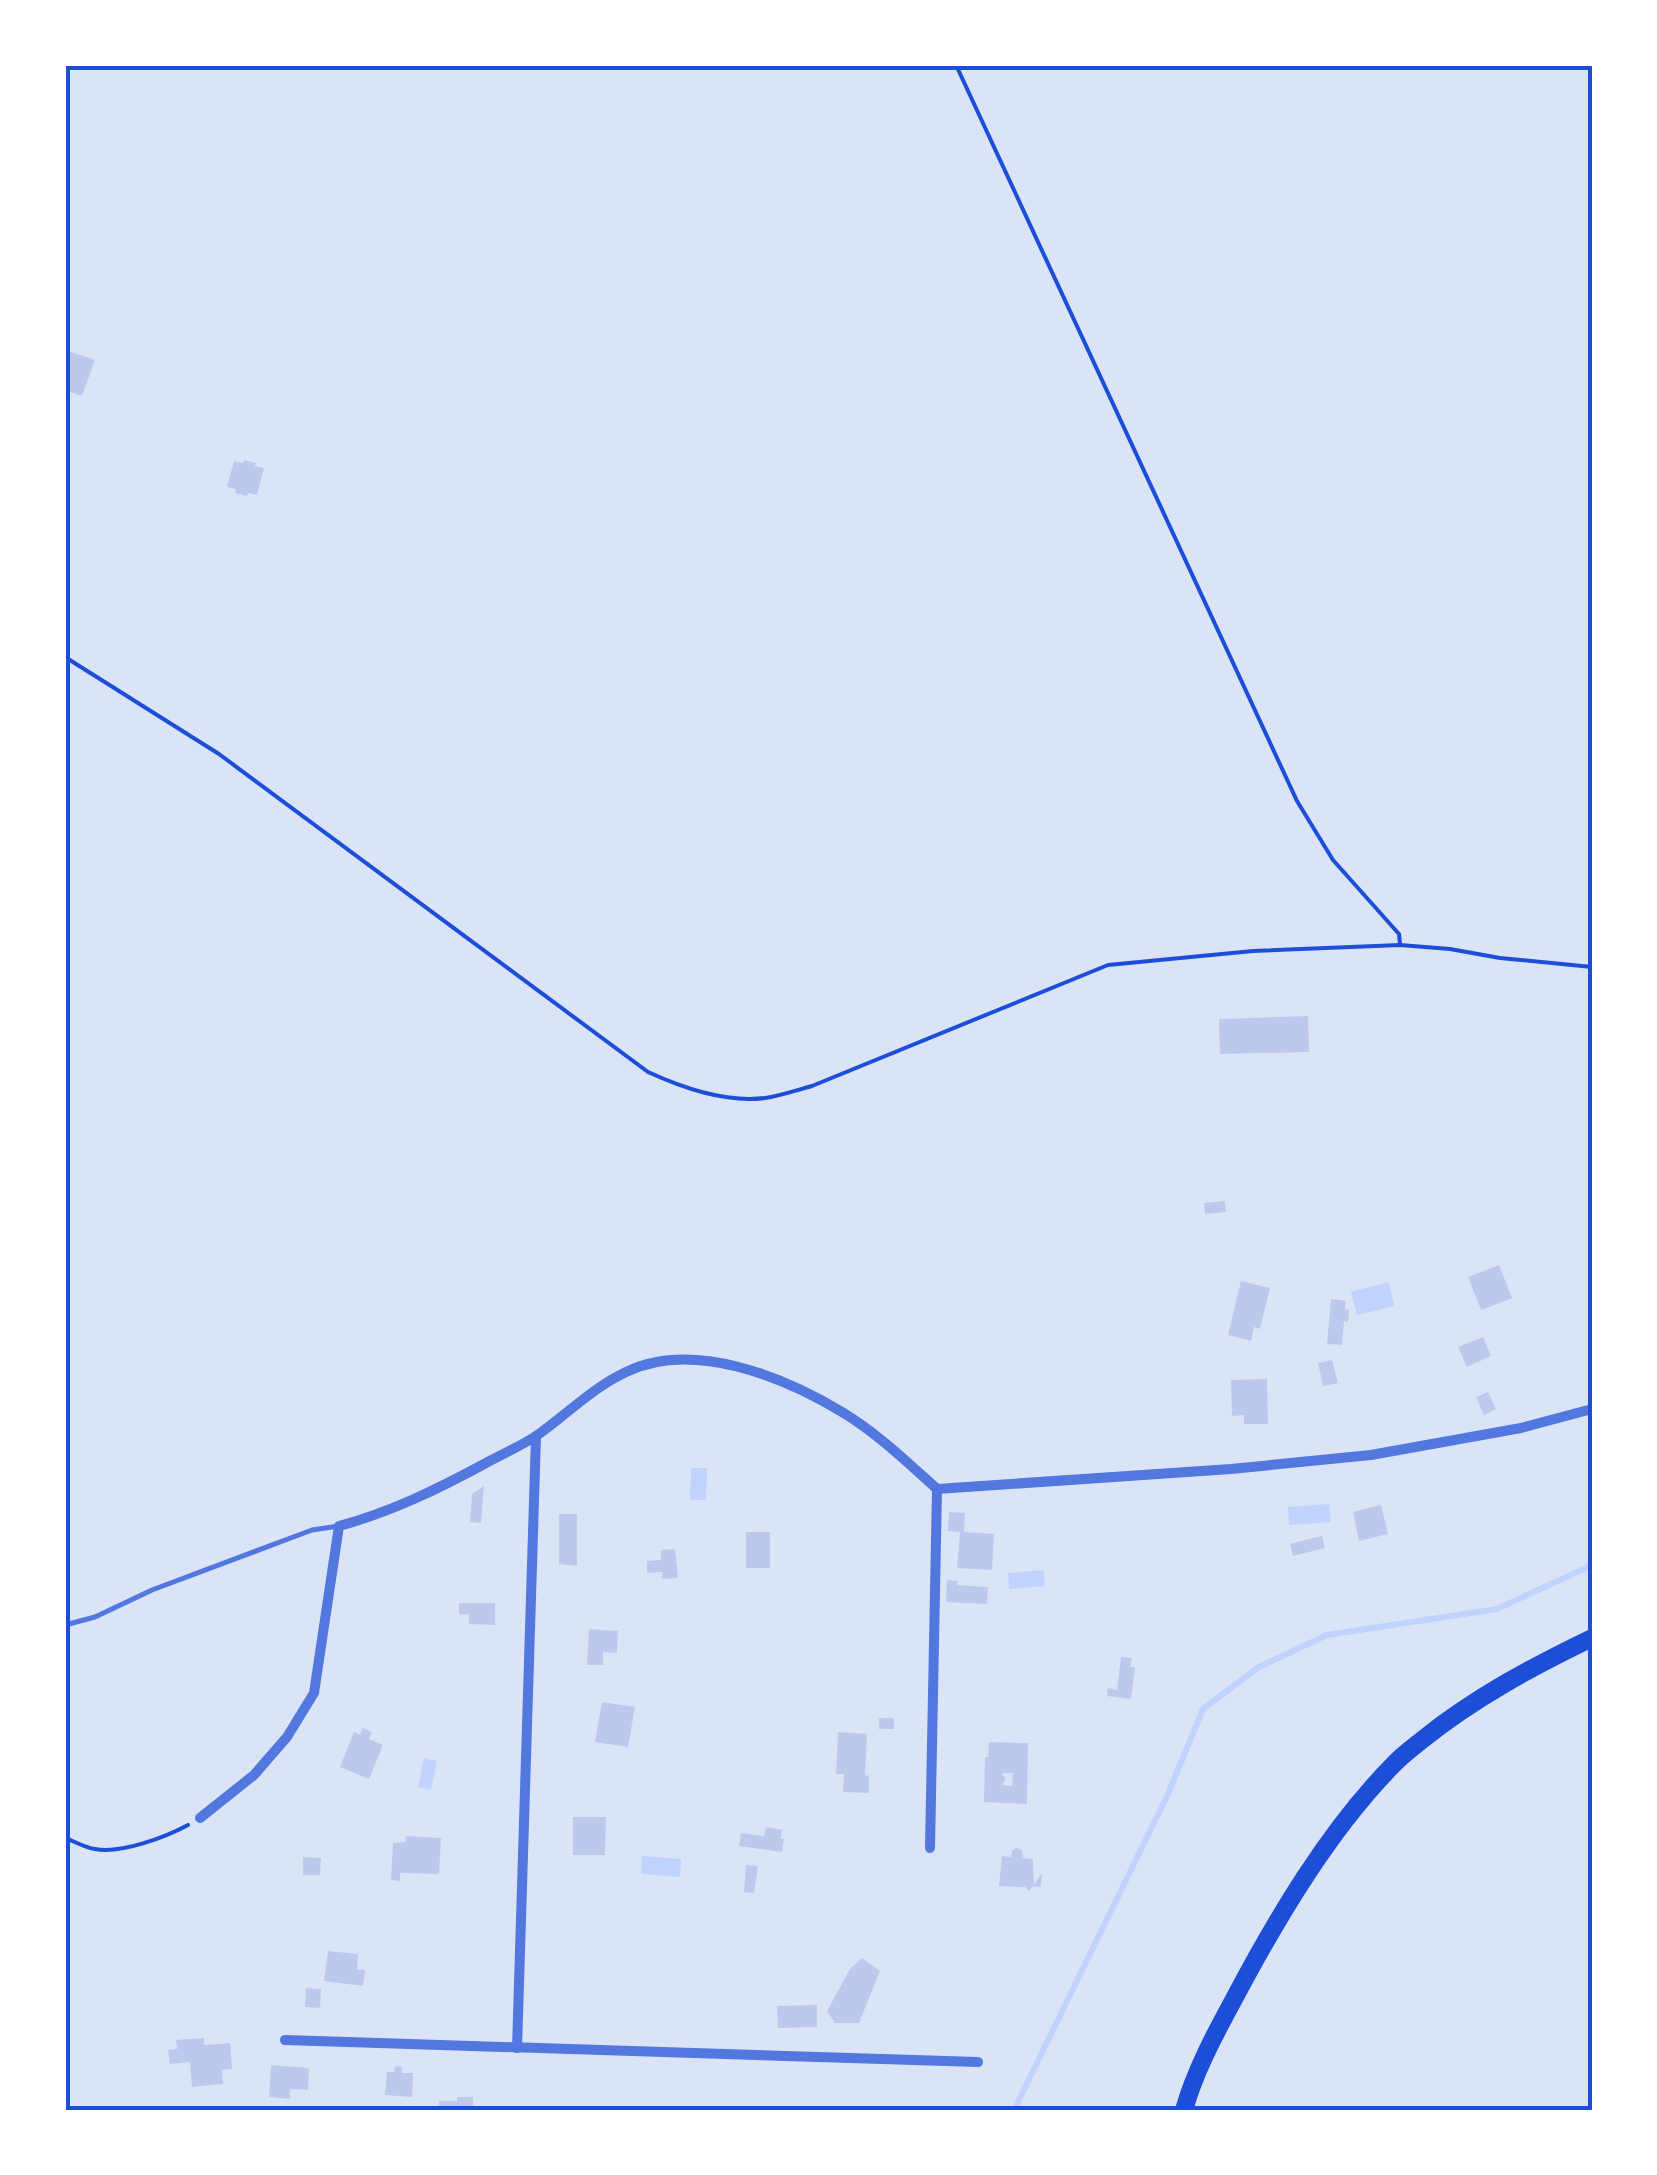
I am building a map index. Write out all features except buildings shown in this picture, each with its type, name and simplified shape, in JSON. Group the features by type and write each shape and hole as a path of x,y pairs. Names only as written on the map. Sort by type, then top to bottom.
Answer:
{"main road":[{"path":"1184,2110 1215,2034 1252,1966 1339,1830 1394,1763 1480,1698 1592,1638"}],"street":[{"path":"200,1818 254,1775 288,1737 314,1693 339,1526 376,1516 445,1485 536,1436 599,1387 652,1362 708,1360 789,1385 844,1413 937,1489 1231,1469 1371,1455 1522,1428 1592,1409"},
{"path":"517,2048 536,1436"},
{"path":"930,1848 937,1489"},
{"path":"286,2040 978,2062"}],"lane":[{"path":"65,1624 95,1617 152,1590 312,1530 339,1526"}],"path":[{"path":"956,65 1297,801 1332,860 1399,934 1400,945"},
{"path":"65,657 219,754 648,1072 672,1083 728,1098 765,1098 812,1086 1108,965 1253,951 1400,945 1592,967"},
{"path":"65,1838 96,1850 130,1846 168,1836 200,1818"}],"shaded area":[{"path":"65,65 1592,65 1592,2110 65,2110"}],"water":[{"path":"1389,1282 1394,1306 1357,1315 1351,1292"},
{"path":"691,1468 707,1468 706,1500 690,1500"},
{"path":"1329,1504 1331,1522 1289,1525 1288,1507"},
{"path":"1044,1570 1045,1586 1009,1589 1008,1573"},
{"path":"424,1758 437,1761 431,1790 418,1787"},
{"path":"642,1856 681,1859 680,1877 641,1874"}],"waterway":[{"path":"1014,2110 1168,1794 1203,1709 1259,1667 1327,1635 1497,1609 1592,1565"}]}
